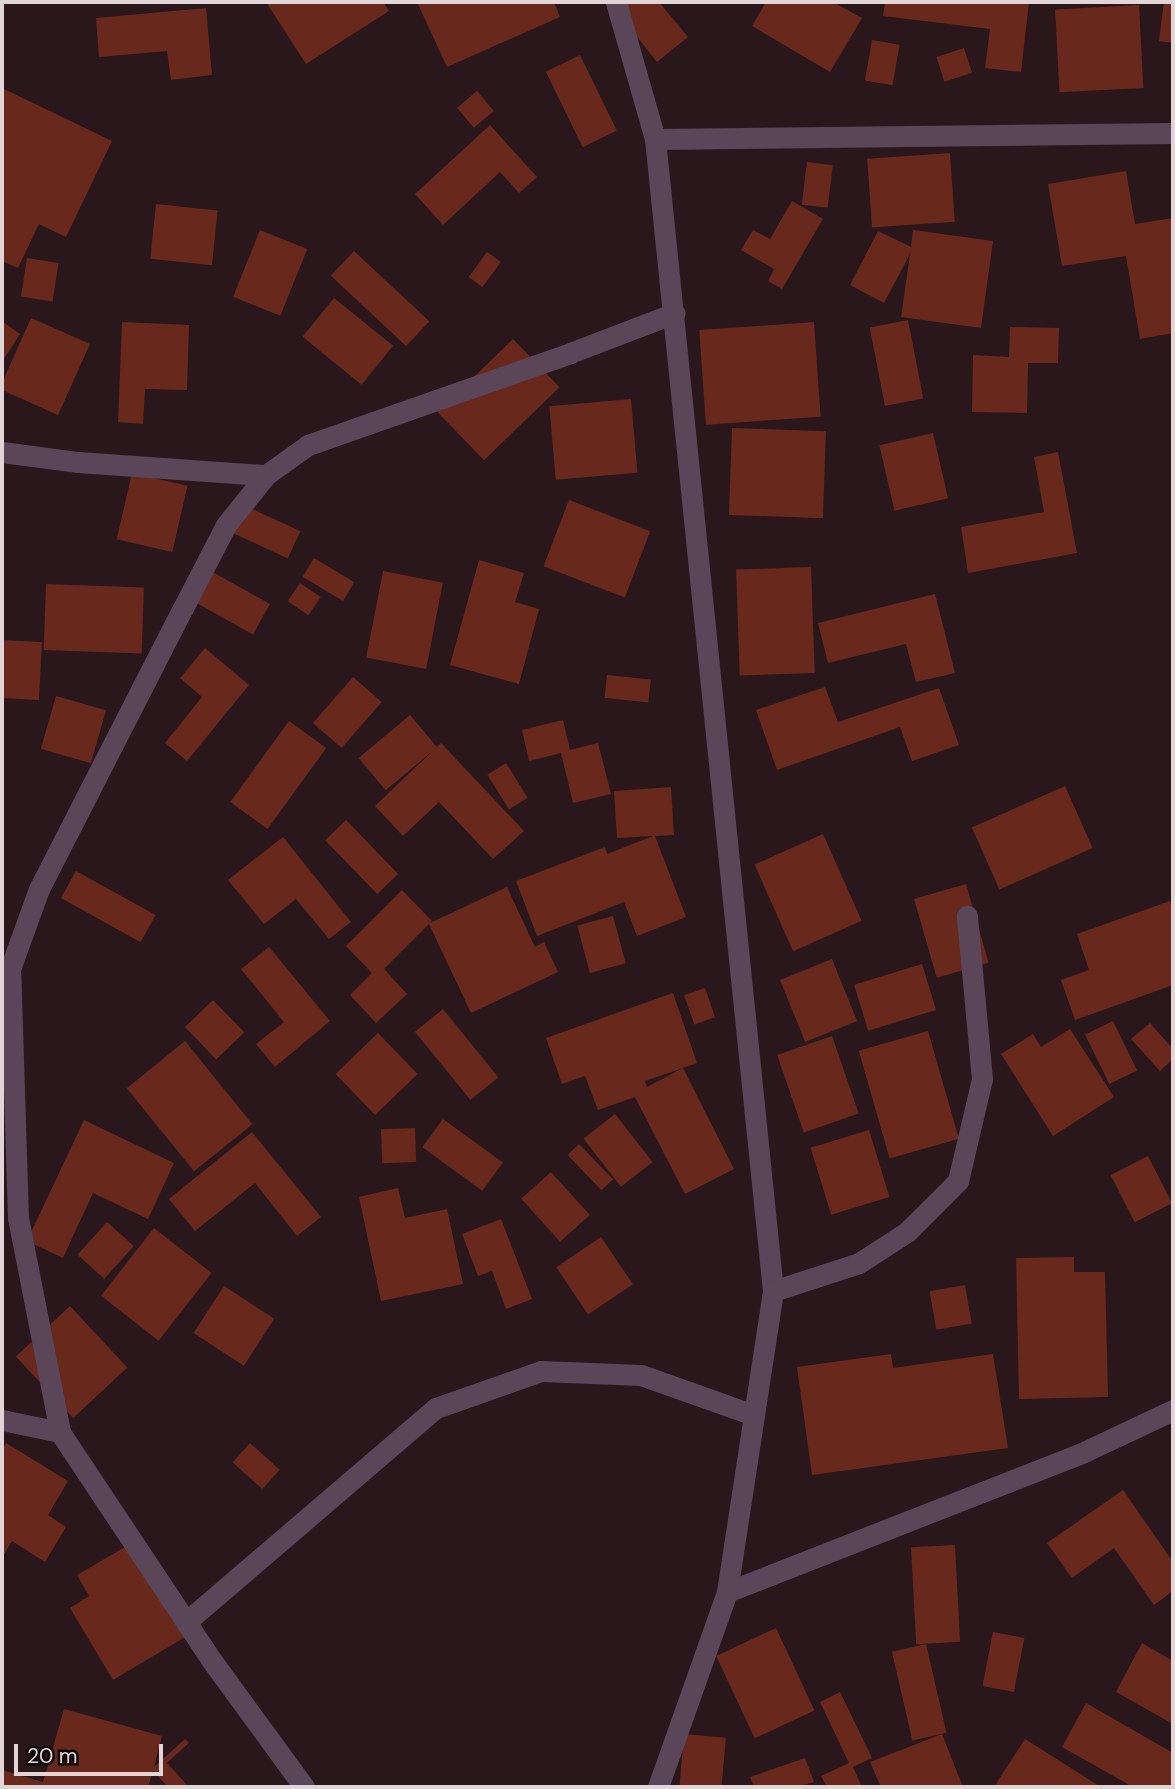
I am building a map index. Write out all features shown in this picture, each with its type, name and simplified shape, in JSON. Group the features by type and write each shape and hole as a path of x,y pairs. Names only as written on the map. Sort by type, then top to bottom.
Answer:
{"street":[{"path":"616,2 655,139 675,313 773,1291 727,1592 658,1787"},
{"path":"655,139 1173,133"},
{"path":"304,1787 186,1622 60,1432 18,1218 10,969 39,889 189,596 226,525 266,475 308,445 570,353 675,313"},
{"path":"2,452 78,462 266,475"},
{"path":"773,1291 859,1263 907,1232 958,1181 982,1079 967,916"},
{"path":"186,1622 436,1408 541,1371 642,1374 754,1415"},
{"path":"727,1592 1086,1451 1173,1410"},
{"path":"2,1420 60,1432"}],"building":[{"path":"266,2 383,2 389,11 306,64"},
{"path":"417,2 554,2 560,17 447,67"},
{"path":"659,2 688,37 657,62 611,4"},
{"path":"766,2 833,2 862,18 830,72 752,26"},
{"path":"885,2 1029,2 1021,72 985,68 990,29 883,16"},
{"path":"1164,2 1173,2 1173,43 1159,41"},
{"path":"1139,5 1143,88 1059,92 1055,9"},
{"path":"206,8 212,75 171,80 167,51 99,57 96,18"},
{"path":"872,40 900,45 892,85 865,80"},
{"path":"964,48 972,73 944,82 936,57"},
{"path":"580,55 617,130 583,147 546,72"},
{"path":"2,88 112,141 66,237 39,224 18,268 2,261"},
{"path":"477,91 494,111 474,128 457,108"},
{"path":"490,125 537,177 519,193 500,172 443,225 415,194"},
{"path":"950,153 955,222 872,228 867,159"},
{"path":"807,162 833,165 828,208 802,205"},
{"path":"1126,171 1135,224 1173,218 1173,333 1140,339 1126,256 1062,266 1048,184"},
{"path":"792,201 823,219 782,289 768,281 774,269 741,250 753,230 770,239"},
{"path":"156,204 218,210 212,265 150,259"},
{"path":"260,230 307,249 280,316 233,297"},
{"path":"913,230 993,241 981,328 901,317 910,254 884,303 850,285 878,231 911,247"},
{"path":"354,251 429,321 406,346 331,276"},
{"path":"487,252 501,262 483,287 469,277"},
{"path":"27,258 59,263 53,302 21,297"},
{"path":"334,298 393,346 362,385 303,337"},
{"path":"31,318 90,344 58,415 2,390 2,383"},
{"path":"908,320 923,399 885,406 870,327"},
{"path":"2,321 20,334 2,362"},
{"path":"122,322 189,325 187,390 145,389 143,424 118,422"},
{"path":"814,322 821,417 706,425 699,330"},
{"path":"1010,327 1059,328 1058,363 1028,363 1027,413 972,412 973,355 1009,357"},
{"path":"513,339 560,387 484,460 437,412"},
{"path":"631,399 637,473 556,480 549,406"},
{"path":"732,428 826,431 823,518 729,515"},
{"path":"933,433 948,498 894,511 879,445"},
{"path":"1058,452 1077,553 968,573 961,527 1044,512 1034,457"},
{"path":"132,473 188,486 172,552 117,539"},
{"path":"569,500 650,531 625,597 544,566"},
{"path":"246,506 300,531 288,559 233,533"},
{"path":"314,558 354,582 343,601 303,577"},
{"path":"479,560 524,573 515,602 539,609 519,684 450,665"},
{"path":"811,567 815,673 740,676 736,570"},
{"path":"207,569 270,604 253,635 190,600"},
{"path":"383,571 443,583 426,669 366,657"},
{"path":"300,583 321,597 308,615 288,601"},
{"path":"46,584 144,587 142,653 44,650"},
{"path":"935,594 955,673 916,682 906,644 828,663 818,623"},
{"path":"2,640 42,642 39,700 2,698"},
{"path":"205,648 249,685 187,761 165,743 202,697 180,678"},
{"path":"607,675 651,680 648,702 605,698"},
{"path":"353,677 382,702 342,748 313,723"},
{"path":"825,687 838,722 939,688 959,745 912,761 900,727 777,770 756,710"},
{"path":"56,696 106,710 91,763 41,749"},
{"path":"410,715 437,747 386,790 359,758"},
{"path":"563,720 570,750 598,743 611,794 573,803 561,753 529,761 522,730"},
{"path":"289,721 326,748 267,829 230,802"},
{"path":"441,743 524,831 493,859 439,802 403,836 375,806"},
{"path":"506,763 528,798 509,809 487,775"},
{"path":"1065,786 1093,848 999,890 972,827"},
{"path":"671,787 674,835 655,836 686,917 637,936 624,902 537,936 516,881 605,847 607,854 653,836 617,838 614,791"},
{"path":"346,820 398,874 377,894 325,840"},
{"path":"823,834 862,921 793,951 754,865"},
{"path":"283,837 351,922 329,939 296,899 264,924 228,880"},
{"path":"76,871 156,915 141,942 61,898"},
{"path":"966,884 989,963 937,978 914,899"},
{"path":"507,887 535,947 544,942 558,972 471,1013 429,924 384,969 407,994 376,1023 350,995 372,973 346,946 402,890 432,921 430,923"},
{"path":"1170,901 1173,909 1173,985 1075,1020 1061,980 1089,970 1077,934"},
{"path":"613,916 626,963 590,973 577,926"},
{"path":"269,947 330,1021 275,1067 256,1044 284,1022 241,969"},
{"path":"832,959 857,1021 805,1042 780,980"},
{"path":"922,964 936,1010 868,1031 854,985"},
{"path":"705,988 715,1017 694,1024 684,995"},
{"path":"673,993 697,1063 645,1081 647,1087 683,1068 734,1169 685,1194 635,1097 598,1110 585,1076 562,1084 546,1038"},
{"path":"213,1000 244,1032 216,1059 185,1027"},
{"path":"443,1009 498,1077 470,1100 415,1032"},
{"path":"1113,1021 1137,1070 1109,1084 1085,1035"},
{"path":"1150,1023 1173,1049 1173,1059 1160,1071 1131,1039"},
{"path":"1070,1029 1114,1097 1053,1136 1001,1054 1033,1034 1041,1047"},
{"path":"928,1031 959,1139 890,1159 859,1051"},
{"path":"378,1033 418,1074 375,1115 336,1074"},
{"path":"832,1036 859,1114 804,1132 777,1055"},
{"path":"185,1041 252,1124 194,1171 127,1088"},
{"path":"615,1114 653,1162 621,1187 583,1139"},
{"path":"443,1119 503,1162 482,1191 422,1147"},
{"path":"84,1120 174,1163 148,1219 93,1193 63,1258 27,1241"},
{"path":"415,1128 416,1162 382,1163 381,1129"},
{"path":"869,1130 889,1197 831,1215 811,1148"},
{"path":"252,1132 321,1217 297,1236 255,1183 195,1231 169,1199"},
{"path":"579,1144 613,1179 602,1190 567,1155"},
{"path":"1148,1156 1172,1203 1135,1222 1111,1175"},
{"path":"551,1172 590,1215 560,1242 521,1199"},
{"path":"398,1188 405,1218 447,1209 463,1284 381,1301 359,1197"},
{"path":"501,1219 532,1299 506,1309 492,1271 478,1276 462,1234"},
{"path":"107,1222 134,1246 104,1279 78,1255"},
{"path":"154,1228 212,1273 159,1341 101,1296"},
{"path":"601,1237 633,1284 588,1314 556,1267"},
{"path":"1074,1257 1074,1272 1105,1272 1108,1397 1019,1399 1016,1258"},
{"path":"965,1285 972,1323 936,1330 930,1291"},
{"path":"224,1286 274,1319 244,1366 194,1333"},
{"path":"70,1306 127,1367 73,1418 16,1356"},
{"path":"891,1354 893,1368 993,1354 1008,1448 812,1475 797,1367"},
{"path":"6,1443 68,1481 48,1515 66,1527 45,1562 12,1541 2,1558 2,1450"},
{"path":"250,1443 280,1470 262,1489 233,1462"},
{"path":"1123,1490 1173,1562 1173,1591 1154,1605 1114,1548 1072,1578 1047,1543"},
{"path":"132,1543 187,1636 113,1680 70,1608 89,1596 77,1575"},
{"path":"955,1545 960,1642 916,1644 911,1547"},
{"path":"776,1628 814,1710 755,1738 716,1656"},
{"path":"993,1632 1024,1638 1014,1692 983,1686"},
{"path":"1142,1643 1173,1661 1171,1723 1116,1692"},
{"path":"926,1644 946,1733 912,1741 892,1652"},
{"path":"840,1692 872,1758 853,1767 862,1787 827,1787 821,1776 849,1763 820,1702"},
{"path":"1086,1703 1173,1753 1172,1787 1133,1787 1062,1747"},
{"path":"64,1709 162,1736 154,1767 185,1739 189,1743 167,1763 189,1787 168,1787 153,1771 148,1787 2,1787 2,1770 43,1782"},
{"path":"684,1734 726,1738 722,1787 679,1787"},
{"path":"942,1734 963,1787 881,1787 870,1762"},
{"path":"1025,1739 1101,1787 994,1787"},
{"path":"805,1758 814,1782 797,1787 754,1787 750,1777"}]}
